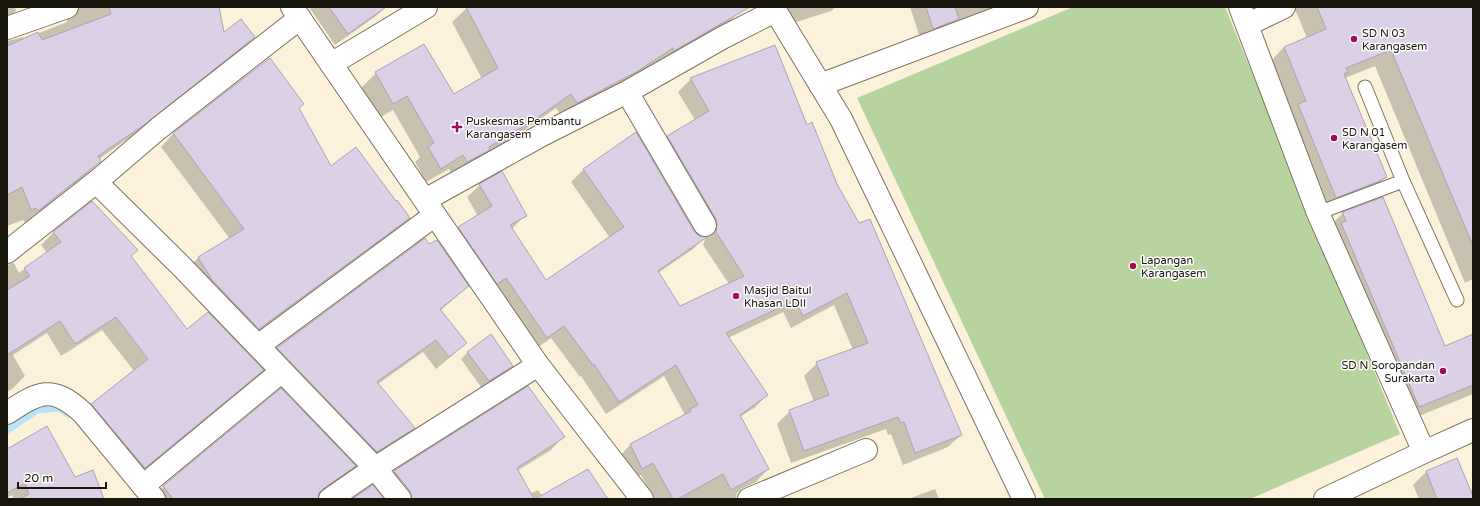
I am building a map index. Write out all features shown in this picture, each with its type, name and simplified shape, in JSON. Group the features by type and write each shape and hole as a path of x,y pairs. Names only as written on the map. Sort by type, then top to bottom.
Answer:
{"street":[{"path":"7,28 67,7"},
{"path":"331,64 426,7"},
{"path":"820,85 1027,7"},
{"path":"1284,7 1244,16 1318,213 1424,452"},
{"path":"258,346 430,207 542,135 627,92 774,9 841,119 1024,499"},
{"path":"7,252 96,182 296,12 538,365 642,499"},
{"path":"627,92 705,225"},
{"path":"96,182 182,267 282,371 375,468 400,499"},
{"path":"330,499 375,468 538,365"},
{"path":"7,413 27,400 41,395 51,394 62,396 83,413 148,493 282,371"},
{"path":"1325,499 1473,430"},
{"path":"749,499 866,450"}],"lane":[{"path":"1365,87 1403,181 1457,300"},
{"path":"1318,213 1403,181"}],"green space":[{"name":"Lapangan Karangasem","path":"1073,7 1225,7 1400,434 1250,499 1045,499 857,98"}],"building":[{"path":"109,7 219,7 224,32 241,19 255,37 144,125 98,156 101,161 38,211 36,208 31,210 22,187 7,195 7,46 38,32 42,40 111,14"},
{"path":"329,7 386,7 348,34"},
{"path":"466,7 750,7 674,51 673,48 638,71 577,103 571,94 534,120 489,147 490,150 467,162 463,155 441,169 428,147 434,143 407,96 393,104 375,72 424,44 454,94 498,68"},
{"path":"926,7 955,7 959,19 933,29"},
{"path":"1317,7 1473,7 1473,246 1391,50 1346,68 1348,72 1344,74 1387,177 1336,198 1298,104 1306,101 1284,47 1326,29"},
{"path":"775,45 807,125 812,122 837,184 859,223 870,219 962,435 915,453 904,422 901,423 898,417 804,451 789,410 829,395 816,362 868,343 847,293 803,316 795,300 726,333 768,395 740,415 769,469 731,490 723,474 678,499 673,499 653,463 642,469 630,444 691,411 690,409 698,405 676,365 619,402 594,364 593,365 564,326 547,338 506,278 497,284 458,227 492,206 479,184 502,171 527,216 510,225 546,280 624,227 583,169 636,132 694,231 699,236 707,237 658,271 680,306 744,276 716,232 716,219 667,136 709,111 690,78"},
{"path":"270,58 304,104 299,108 331,166 356,147 410,218 259,329 212,280 198,257 244,229 173,133"},
{"path":"1383,197 1445,346 1473,334 1473,385 1419,407 1341,223 1346,221 1342,212"},
{"path":"92,201 138,250 131,256 187,329 208,312 264,370 145,468 91,404 148,359 116,317 75,344 60,321 7,355 7,290 30,276 24,268 61,242 53,232"},
{"path":"425,238 429,244 437,240 469,286 440,309 467,343 449,357 436,340 377,382 415,428 377,452 277,348"},
{"path":"491,334 513,366 489,381 467,352"},
{"path":"528,386 565,437 517,468 534,499 412,499 410,491 394,471"},
{"path":"281,388 356,466 323,489 319,493 318,499 173,499 163,486"},
{"path":"47,426 75,477 93,470 104,499 23,499 23,497 29,494 25,483 7,493 7,449"},
{"path":"1457,458 1473,499 1437,499 1426,471"},
{"path":"588,469 608,499 535,499"},
{"path":"373,485 384,499 352,499"}],"waterway":[{"path":"7,429 37,409 60,407 68,413"}],"place":[{"name":"SD N 03 Karangasem","path":"1354,39"},
{"name":"Puskesmas Pembantu Karangasem","path":"457,127"},
{"name":"SD N 01 Karangasem","path":"1334,138"},
{"name":"Lapangan Karangasem","path":"1133,266"},
{"name":"Masjid Baitul Khasan LDII","path":"736,296"},
{"name":"SD N Soropandan Surakarta","path":"1443,371"}]}
